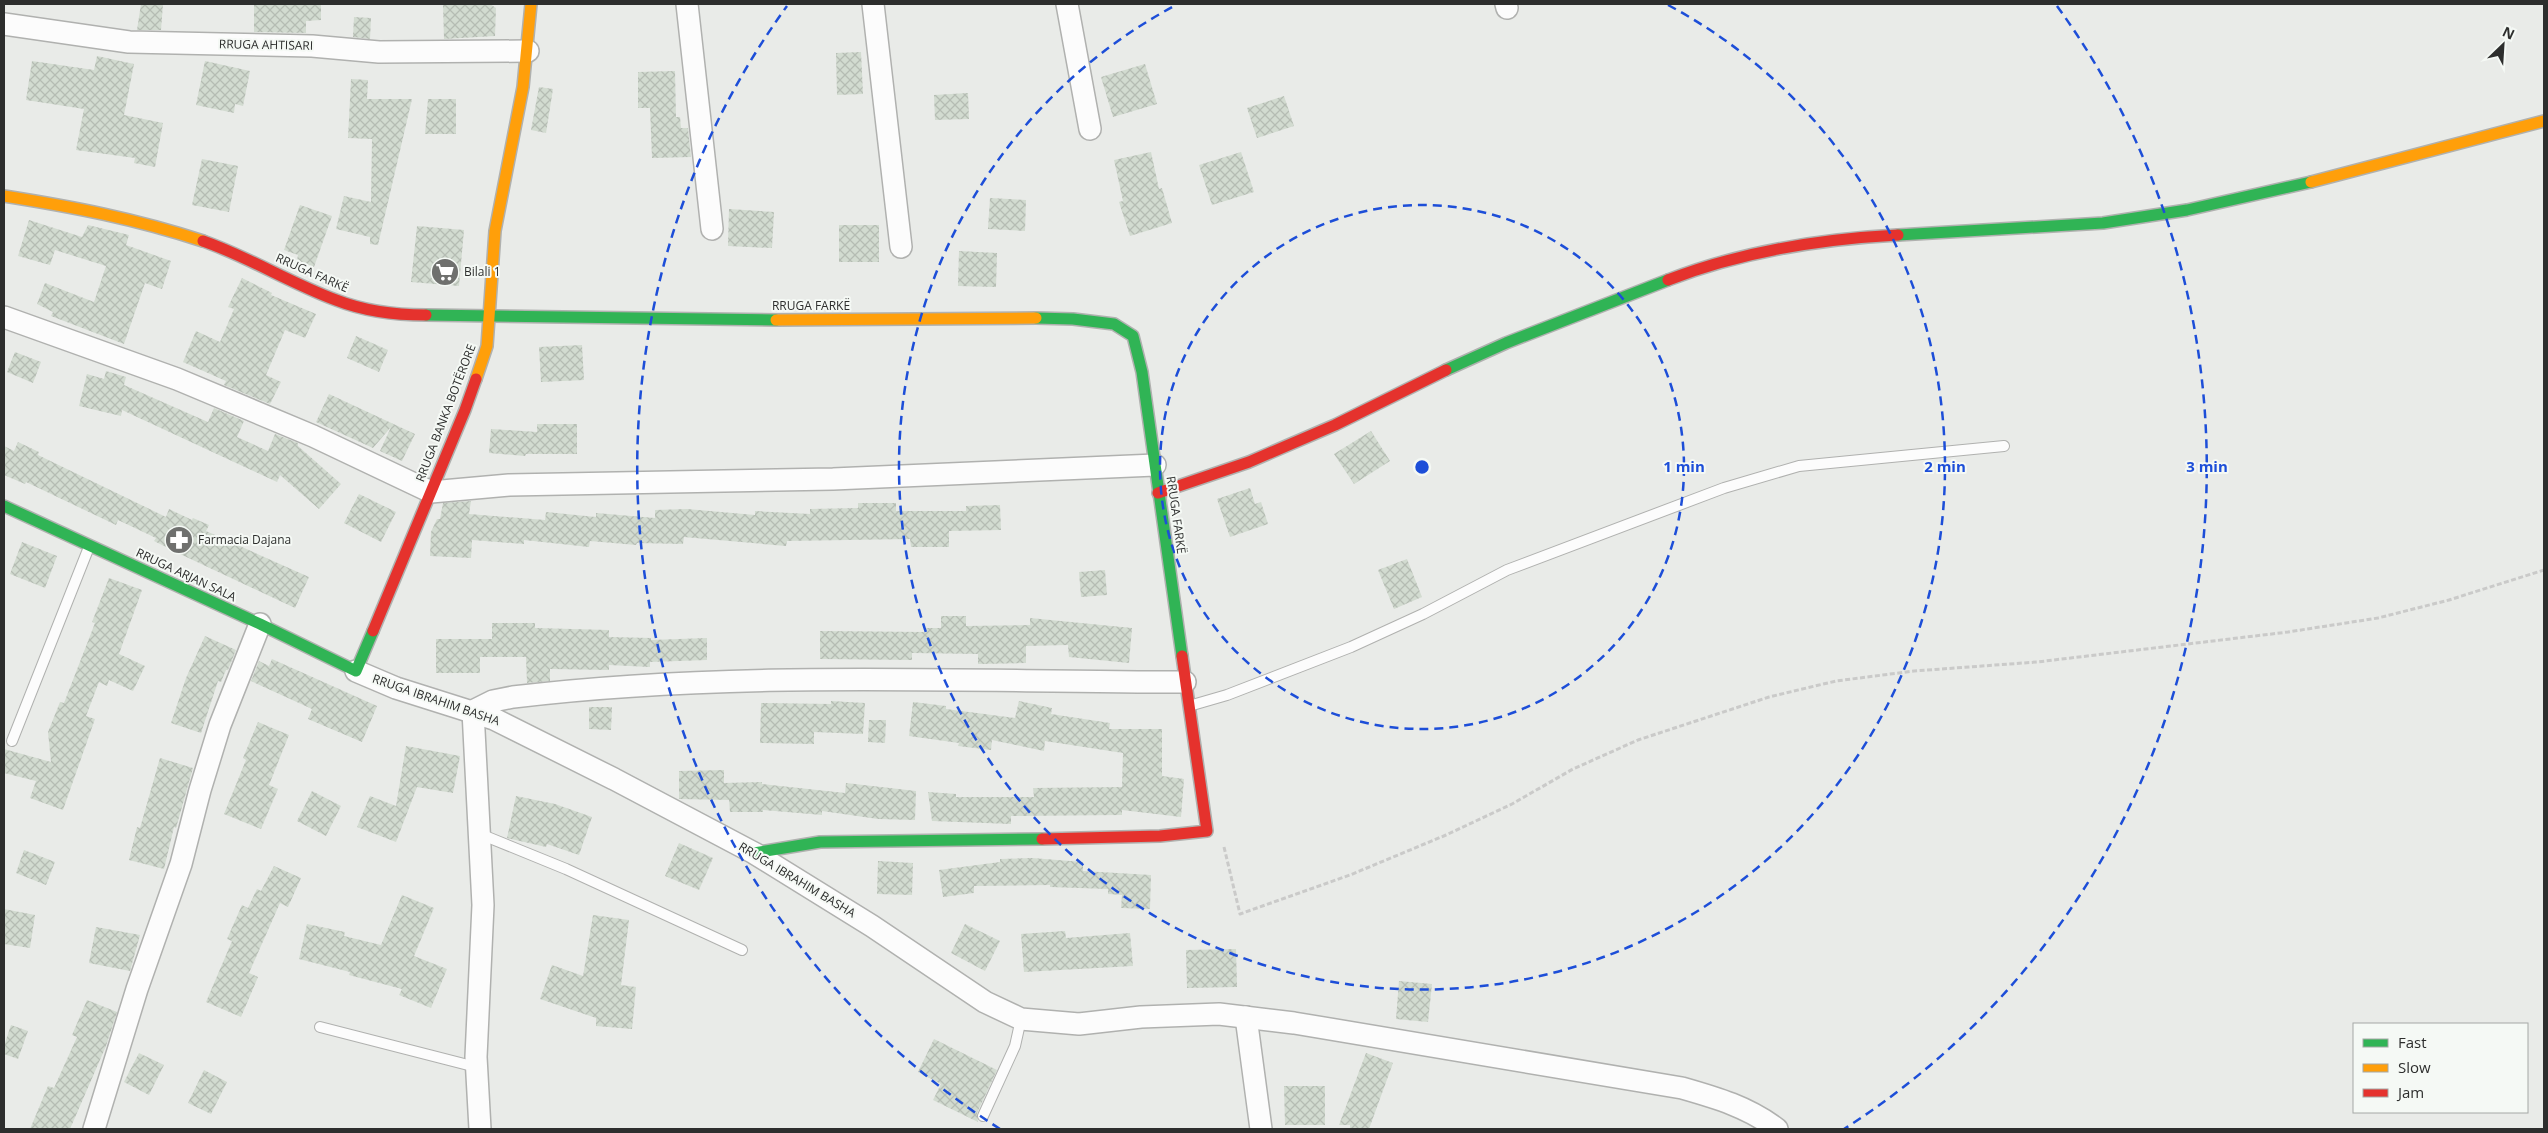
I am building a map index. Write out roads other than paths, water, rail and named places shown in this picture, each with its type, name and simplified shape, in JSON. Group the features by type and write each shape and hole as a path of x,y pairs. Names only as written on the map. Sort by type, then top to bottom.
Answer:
{"street":[{"name":"RRUGA BANKA BOTËRORE","path":"356,671 431,492 477,377 487,346 491,314 495,231 528,51 531,4"},
{"path":"687,4 712,229"},
{"path":"873,4 901,248"},
{"path":"1067,4 1090,129"},
{"name":"RRUGA AHTISARI","path":"4,24 128,42 312,46 379,52 528,51"},
{"path":"1158,492 1249,462 1335,425 1422,380 1506,343 1707,265 1763,253 1858,237 2103,223 2187,210 2311,181 2544,121"},
{"name":"RRUGA FARKË","path":"4,196 97,211 157,226 224,248 335,300 368,310 413,314 815,320 1011,318 1082,320 1114,324 1133,336 1138,349 1207,831 1160,836 1097,838 820,842 754,853"},
{"path":"4,317 177,378 313,436 431,492 509,485 833,480 1155,465"},
{"name":"RRUGA ARJAN SALA","path":"4,506 90,544 356,671"},
{"path":"94,1129 137,989 181,864 200,790 220,725 260,624"},
{"name":"RRUGA IBRAHIM BASHA","path":"356,671 396,688 473,711 614,779 754,853 872,926 985,1002 1021,1018 1078,1024 1188,1014 1246,1017 1294,1023 1682,1088 1728,1101 1759,1116 1777,1129"},
{"path":"480,1129 476,1067 484,905 473,711 493,701 513,697 651,685 828,679 1185,682"},
{"path":"1246,1017 1261,1129"}],"lane":[{"path":"1188,706 1236,692 1351,647 1423,614 1507,570 1724,488 1800,466 2004,446"},
{"path":"12,741 90,544"},
{"path":"480,834 566,869 742,950"},
{"path":"983,1116 1015,1046 1021,1018"},
{"path":"320,1027 476,1067"}],"place":[{"name":"Bilali 1","path":"445,272"},
{"name":"Farmacia Dajana","path":"179,540"}]}
